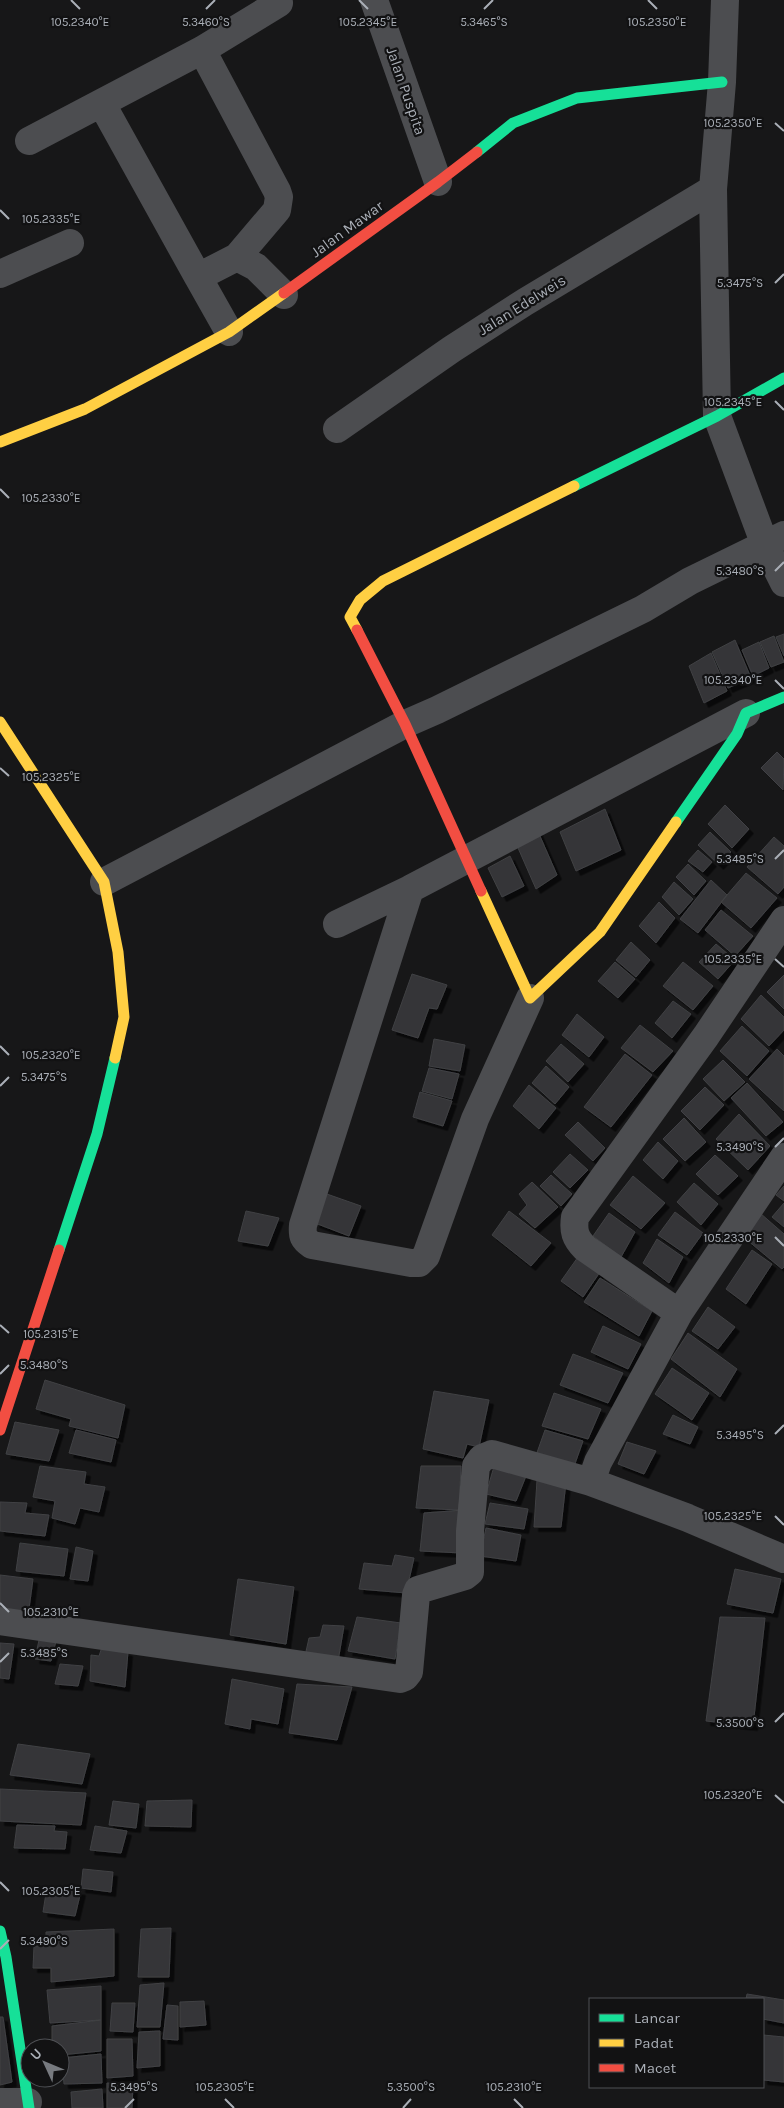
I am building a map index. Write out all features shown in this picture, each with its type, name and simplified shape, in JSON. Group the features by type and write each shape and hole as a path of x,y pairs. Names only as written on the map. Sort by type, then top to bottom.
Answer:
{"street":[{"name":"Jalan Puspita","path":"374,0 438,182"},
{"path":"724,0 722,82 713,189 716,416 775,540 784,583"},
{"path":"29,141 202,50 279,2"},
{"path":"198,277 237,257 277,210 279,197 202,50"},
{"name":"Jalan Mawar","path":"0,442 85,409 229,332 284,295 438,182 513,123 577,98 722,82"},
{"path":"102,104 229,332"},
{"name":"Jalan Edelweis","path":"337,429 452,349 525,302 713,189"},
{"path":"0,274 70,243"},
{"path":"237,257 256,267 284,295"},
{"path":"530,998 405,724 350,620 355,605 368,590 419,562 716,416 784,378"},
{"path":"104,882 405,724 643,609 690,581 775,540"},
{"path":"337,924 410,889 746,713 784,697"},
{"path":"410,889 303,1225 302,1235 305,1241 312,1245 411,1263 423,1260 426,1256 475,1119 530,998 600,932 737,734 746,713"},
{"path":"0,722 104,882 118,952 124,1017 97,1134 0,1430"},
{"path":"679,1313 585,1248 577,1240 574,1230 575,1217 706,1036 784,920"},
{"path":"591,1482 598,1462 679,1313 784,1156"},
{"path":"0,1621 400,1679 409,1672 416,1594 418,1590 465,1576 470,1572 470,1531 476,1466 482,1458 492,1454 591,1482 688,1518 784,1559"},
{"path":"0,1931 6,1957 29,2105 0,2102"}],"building":[{"path":"784,634 784,656 776,637"},
{"path":"774,636 784,662 771,667 760,642"},
{"path":"735,640 751,678 728,688 712,652"},
{"path":"759,642 769,668 753,676 742,650"},
{"path":"711,653 727,691 704,703 689,666"},
{"path":"777,752 784,759 783,790 761,768"},
{"path":"725,805 749,829 732,848 708,824"},
{"path":"605,809 621,850 576,871 560,832"},
{"path":"536,827 557,875 536,889 515,841"},
{"path":"710,832 731,852 719,865 698,845"},
{"path":"774,837 784,846 784,887 778,894 747,867"},
{"path":"698,850 712,862 703,872 688,861"},
{"path":"510,856 524,886 502,897 488,868"},
{"path":"688,864 706,881 694,895 676,877"},
{"path":"746,873 777,898 751,928 721,902"},
{"path":"711,880 727,895 698,933 680,919"},
{"path":"674,882 693,899 679,915 662,897"},
{"path":"659,902 675,918 656,943 639,926"},
{"path":"721,910 753,936 735,956 705,930"},
{"path":"631,942 650,960 636,977 616,960"},
{"path":"716,944 735,960 718,979 699,962"},
{"path":"615,962 635,979 618,998 598,981"},
{"path":"683,962 713,986 693,1010 663,986"},
{"path":"412,974 447,985 437,1009 429,1008 418,1038 392,1030"},
{"path":"784,975 784,1009 767,992"},
{"path":"761,995 784,1017 784,1030 769,1046 741,1019"},
{"path":"673,1001 691,1014 672,1038 655,1023"},
{"path":"577,1014 604,1037 589,1057 562,1035"},
{"path":"640,1025 673,1051 653,1072 621,1048"},
{"path":"742,1026 769,1051 747,1076 720,1051"},
{"path":"434,1039 465,1045 460,1071 429,1066"},
{"path":"561,1044 584,1064 568,1082 546,1061"},
{"path":"777,1049 784,1056 784,1111 749,1079"},
{"path":"625,1054 652,1075 611,1127 584,1107"},
{"path":"723,1060 745,1082 724,1101 703,1079"},
{"path":"546,1066 569,1087 555,1104 532,1083"},
{"path":"429,1068 459,1074 452,1099 422,1091"},
{"path":"747,1083 783,1122 766,1136 731,1098"},
{"path":"529,1085 556,1108 539,1129 513,1106"},
{"path":"705,1087 724,1105 700,1130 681,1111"},
{"path":"420,1092 452,1101 443,1126 413,1117"},
{"path":"739,1114 770,1146 748,1170 716,1139"},
{"path":"684,1118 706,1142 685,1161 663,1139"},
{"path":"578,1122 605,1148 593,1161 565,1135"},
{"path":"658,1142 678,1161 663,1179 643,1160"},
{"path":"570,1154 588,1170 570,1188 553,1172"},
{"path":"715,1155 738,1176 718,1195 696,1174"},
{"path":"551,1175 572,1194 561,1206 540,1186"},
{"path":"633,1176 665,1203 641,1229 610,1205"},
{"path":"532,1182 558,1207 535,1228 519,1214 527,1205 519,1194"},
{"path":"694,1183 718,1204 701,1225 677,1202"},
{"path":"784,1186 784,1201 776,1195"},
{"path":"324,1193 361,1206 349,1236 315,1223"},
{"path":"784,1203 784,1227 772,1217"},
{"path":"246,1211 279,1218 268,1246 238,1241"},
{"path":"509,1211 551,1243 531,1266 492,1235"},
{"path":"675,1212 703,1233 687,1255 658,1235"},
{"path":"609,1213 635,1232 621,1257 593,1236"},
{"path":"760,1213 784,1234 784,1267 782,1269 741,1235"},
{"path":"657,1239 683,1257 669,1283 643,1263"},
{"path":"752,1250 772,1264 746,1304 726,1289"},
{"path":"578,1257 600,1272 583,1297 561,1281"},
{"path":"600,1278 652,1311 639,1336 584,1302"},
{"path":"708,1307 735,1327 718,1349 692,1331"},
{"path":"603,1326 641,1344 628,1369 591,1352"},
{"path":"688,1333 737,1369 720,1397 671,1359"},
{"path":"573,1354 623,1373 608,1403 560,1385"},
{"path":"672,1368 709,1393 692,1420 655,1394"},
{"path":"45,1380 125,1405 118,1438 69,1426 71,1419 36,1409"},
{"path":"434,1391 489,1400 479,1447 467,1444 463,1458 423,1449"},
{"path":"554,1393 601,1409 588,1439 542,1426"},
{"path":"673,1415 698,1427 690,1444 663,1434"},
{"path":"15,1422 59,1430 49,1461 6,1454"},
{"path":"76,1430 116,1440 111,1462 69,1453"},
{"path":"545,1430 583,1441 572,1472 534,1461"},
{"path":"627,1442 656,1451 644,1474 618,1464"},
{"path":"495,1463 528,1471 516,1501 486,1494"},
{"path":"40,1466 86,1472 84,1484 105,1487 99,1512 80,1508 75,1524 52,1518 55,1501 33,1497"},
{"path":"421,1466 461,1466 459,1510 416,1508"},
{"path":"537,1480 566,1482 561,1527 534,1527"},
{"path":"0,1502 27,1503 25,1513 49,1515 45,1536 0,1531"},
{"path":"490,1503 528,1509 524,1529 485,1524"},
{"path":"464,1510 462,1553 420,1551 424,1513"},
{"path":"486,1528 521,1535 516,1561 480,1556"},
{"path":"20,1543 68,1549 64,1576 16,1571"},
{"path":"76,1547 93,1551 88,1581 70,1579"},
{"path":"395,1555 414,1558 406,1593 359,1589 364,1563 392,1566"},
{"path":"735,1569 781,1579 773,1613 727,1604"},
{"path":"0,1575 33,1579 28,1616 0,1611"},
{"path":"238,1579 294,1587 286,1644 230,1635"},
{"path":"357,1617 401,1623 395,1659 348,1651"},
{"path":"720,1617 765,1618 753,1726 706,1721"},
{"path":"323,1625 344,1626 338,1661 305,1656 309,1638 320,1637"},
{"path":"39,1640 56,1641 51,1661 35,1659"},
{"path":"0,1643 14,1644 9,1679 0,1678"},
{"path":"102,1647 128,1652 125,1687 90,1681 91,1655 99,1656"},
{"path":"60,1664 83,1666 78,1686 55,1684"},
{"path":"232,1679 284,1689 278,1724 251,1719 250,1729 225,1724"},
{"path":"297,1684 352,1687 337,1740 289,1733"},
{"path":"18,1744 90,1754 82,1784 10,1775"},
{"path":"0,1789 86,1793 81,1825 0,1821"},
{"path":"192,1800 191,1827 145,1826 147,1801"},
{"path":"113,1801 139,1804 136,1828 109,1825"},
{"path":"17,1825 55,1826 54,1831 67,1832 65,1849 14,1848"},
{"path":"95,1826 127,1831 121,1853 90,1850"},
{"path":"83,1869 113,1872 111,1892 81,1888"},
{"path":"47,1887 81,1891 75,1916 43,1912"},
{"path":"171,1928 169,1977 138,1977 141,1929"},
{"path":"114,1929 114,1976 51,1982 51,1968 33,1968 34,1946 46,1946 46,1932"},
{"path":"164,1983 160,2027 137,2027 140,1985"},
{"path":"101,1986 101,2020 50,2023 47,1990"},
{"path":"747,1994 784,2000 784,2023 764,2019 764,1998 746,1998"},
{"path":"204,2001 206,2025 180,2027 180,2002"},
{"path":"112,2003 135,2003 133,2032 110,2031"},
{"path":"167,2005 178,2006 178,2040 163,2039"},
{"path":"0,2017 3,2017 12,2082 0,2085"},
{"path":"101,2020 101,2051 70,2054 70,2038 52,2038 52,2026"},
{"path":"160,2031 160,2066 137,2068 139,2032"},
{"path":"764,2035 784,2037 784,2082 764,2080"},
{"path":"107,2039 132,2039 133,2076 107,2078"},
{"path":"101,2054 102,2083 70,2084 70,2057"},
{"path":"107,2083 133,2084 132,2108 107,2108"},
{"path":"102,2089 103,2108 72,2108 71,2092"}],"traffic: fast":[{"path":"477,152 513,123 577,98 722,82"},
{"path":"574,486 717,416 784,378"},
{"path":"676,822 737,734 746,713 784,697"},
{"path":"59,1250 97,1134 115,1058"},
{"path":"0,1931 6,1957 29,2108"}],"traffic: slow":[{"path":"0,442 85,409 229,332 284,293"},
{"path":"357,630 350,617 360,600 383,581 574,486"},
{"path":"0,722 104,882 118,952 124,1017 115,1058"},
{"path":"481,891 530,998 600,932 676,822"}],"traffic: jam":[{"path":"284,293 477,152"},
{"path":"357,630 405,724 481,891"},
{"path":"0,1430 59,1250"}]}
